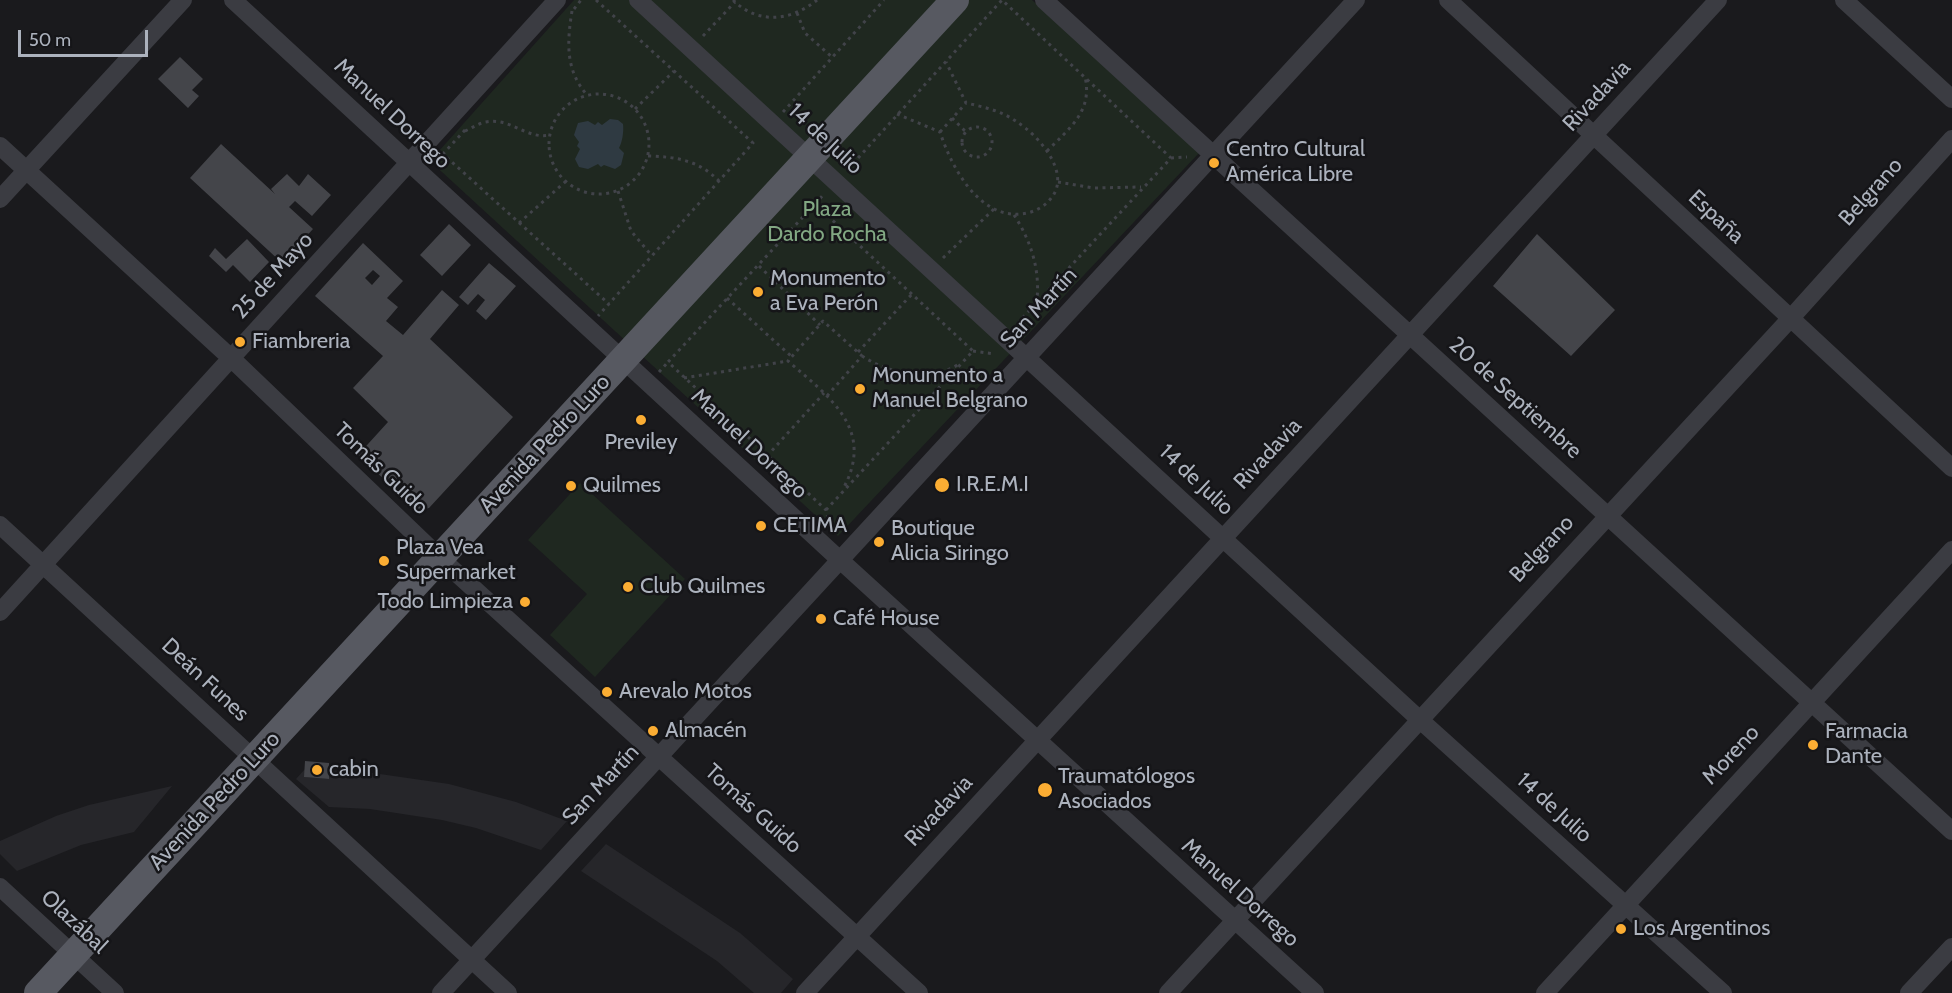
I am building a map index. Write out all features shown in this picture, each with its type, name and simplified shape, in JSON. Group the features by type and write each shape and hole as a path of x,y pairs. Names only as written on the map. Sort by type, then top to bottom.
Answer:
{"main road":[{"name":"Avenida Pedro Luro","path":"38,993 955,0"}],"street":[{"path":"0,199 183,0"},
{"name":"Manuel Dorrego","path":"233,0 840,560 1315,993"},
{"name":"25 de Mayo","path":"0,612 557,0"},
{"name":"14 de Julio","path":"638,0 1419,719 1723,993"},
{"name":"20 de Septiembre","path":"1044,0 1952,831"},
{"name":"San Martín","path":"441,993 1356,0"},
{"name":"España","path":"1448,0 1952,468"},
{"name":"Rivadavia","path":"805,993 1718,0"},
{"path":"1845,0 1952,99"},
{"name":"Belgrano","path":"1168,993 1607,514 1790,319 1952,139"},
{"name":"Tomás Guido","path":"0,146 231,358 440,558 919,993"},
{"name":"Deán Funes","path":"0,525 508,993"},
{"name":"Moreno","path":"1545,993 1952,550"},
{"name":"Olazábal","path":"0,887 115,993"},
{"path":"1909,993 1952,947"}],"path":[{"path":"564,19 581,0"},
{"path":"471,123 443,154 609,304 753,143 596,0"},
{"path":"700,39 734,1 752,13 772,18 797,13 817,0"},
{"path":"782,114 884,0"},
{"path":"855,176 847,168 1002,0 1085,77 1171,158 1015,326 1007,318"},
{"path":"572,10 568,40 569,63 572,75 588,96"},
{"path":"797,13 805,33 833,57"},
{"path":"946,61 966,104"},
{"path":"635,109 674,71"},
{"path":"1047,151 1069,129 1086,103 1089,92 1085,77"},
{"path":"608,95 622,100 635,109 644,120 648,134 648,156 639,175 618,191 603,195 588,194 566,181 554,166 550,151 550,135 555,120 565,108 588,96 608,95"},
{"path":"940,132 966,104"},
{"path":"897,114 940,132 952,164 963,180 975,194 995,208 1014,215 1029,213 1043,206 1053,196 1058,182 1047,151 1018,122 999,112 966,104"},
{"path":"952,118 965,131"},
{"path":"463,132 484,122 494,121 511,124 531,134 550,135"},
{"path":"980,126 988,132 992,141 986,154 972,156 964,150 962,141 965,131 980,126"},
{"path":"648,156 688,160 707,169 719,181"},
{"path":"519,223 566,181"},
{"path":"1058,182 1093,188 1141,187"},
{"path":"618,191 631,231 652,256"},
{"path":"815,204 912,294 973,351 826,510 668,362 815,204"},
{"path":"935,251 943,258 995,208"},
{"path":"1014,215 1027,237 1035,260 1037,300"},
{"path":"759,265 820,325"},
{"path":"858,352 912,294"},
{"path":"727,298 792,357"},
{"path":"684,378 788,361 823,321 862,356 884,367 921,375 939,374 966,359"},
{"path":"767,456 862,356"},
{"path":"788,361 837,403 855,449 853,471 841,493"}],"shaded area":[{"path":"610,119 618,120 623,124 619,148 624,153 621,165 615,169 604,165 601,167 598,164 588,169 579,167 575,159 580,149 577,146 579,142 574,135 578,123 588,121 595,125 598,122 602,125"},
{"path":"305,769 305,777 328,779 329,771 373,773 449,784 516,802 567,821 541,850 476,828 442,820 370,809 329,807 296,779"},
{"path":"172,786 134,832 81,845 17,871 0,854 0,841 56,816 89,805"},
{"path":"606,844 740,933 793,979 781,993 754,993 717,961 581,871"}],"green space":[{"name":"Plaza Dardo Rocha","path":"574,0 1032,0 1199,153 838,536 430,161"},
{"name":"Club Quilmes","path":"580,483 685,579 595,677 550,635 587,594 528,540"}],"building":[{"path":"180,57 203,79 192,90 199,96 188,108 158,79"},
{"path":"221,144 275,194 271,189 287,174 299,186 308,174 331,195 312,216 295,201 289,207 313,229 282,263 190,178"},
{"path":"449,224 471,245 442,276 420,255"},
{"path":"1537,234 1615,310 1571,356 1493,286"},
{"path":"247,239 269,262 250,282 233,265 226,272 209,256 215,248 226,259"},
{"path":"363,243 403,281 387,298 398,307 386,321 403,335 442,290 459,305 430,339 513,417 429,508 418,511 358,455 388,422 353,388 383,356 315,296","holes":["373,270 380,276 372,285 365,278"]},
{"path":"489,263 516,286 486,320 476,311 485,300 478,294 468,305 459,297"},
{"name":"cabin","path":"305,761 329,763 329,779 304,777"}],"place":[{"name":"Centro Cultural América Libre","path":"1214,163"},
{"name":"Monumento a Eva Perón","path":"758,292"},
{"name":"Fiambreria","path":"240,342"},
{"name":"Monumento a Manuel Belgrano","path":"860,389"},
{"name":"Previley","path":"641,420"},
{"name":"I.R.E.M.I","path":"942,485"},
{"name":"Quilmes","path":"571,486"},
{"name":"CETIMA","path":"761,526"},
{"name":"Boutique Alicia Siringo","path":"879,542"},
{"name":"Plaza Vea Supermarket","path":"384,561"},
{"name":"Club Quilmes","path":"628,587"},
{"name":"Todo Limpieza","path":"525,602"},
{"name":"Café House","path":"821,619"},
{"name":"Arevalo Motos","path":"607,692"},
{"name":"Almacén","path":"653,731"},
{"name":"Farmacia Dante","path":"1813,745"},
{"name":"cabin","path":"317,770"},
{"name":"Traumatólogos Asociados","path":"1045,790"},
{"name":"Los Argentinos","path":"1621,929"}]}
